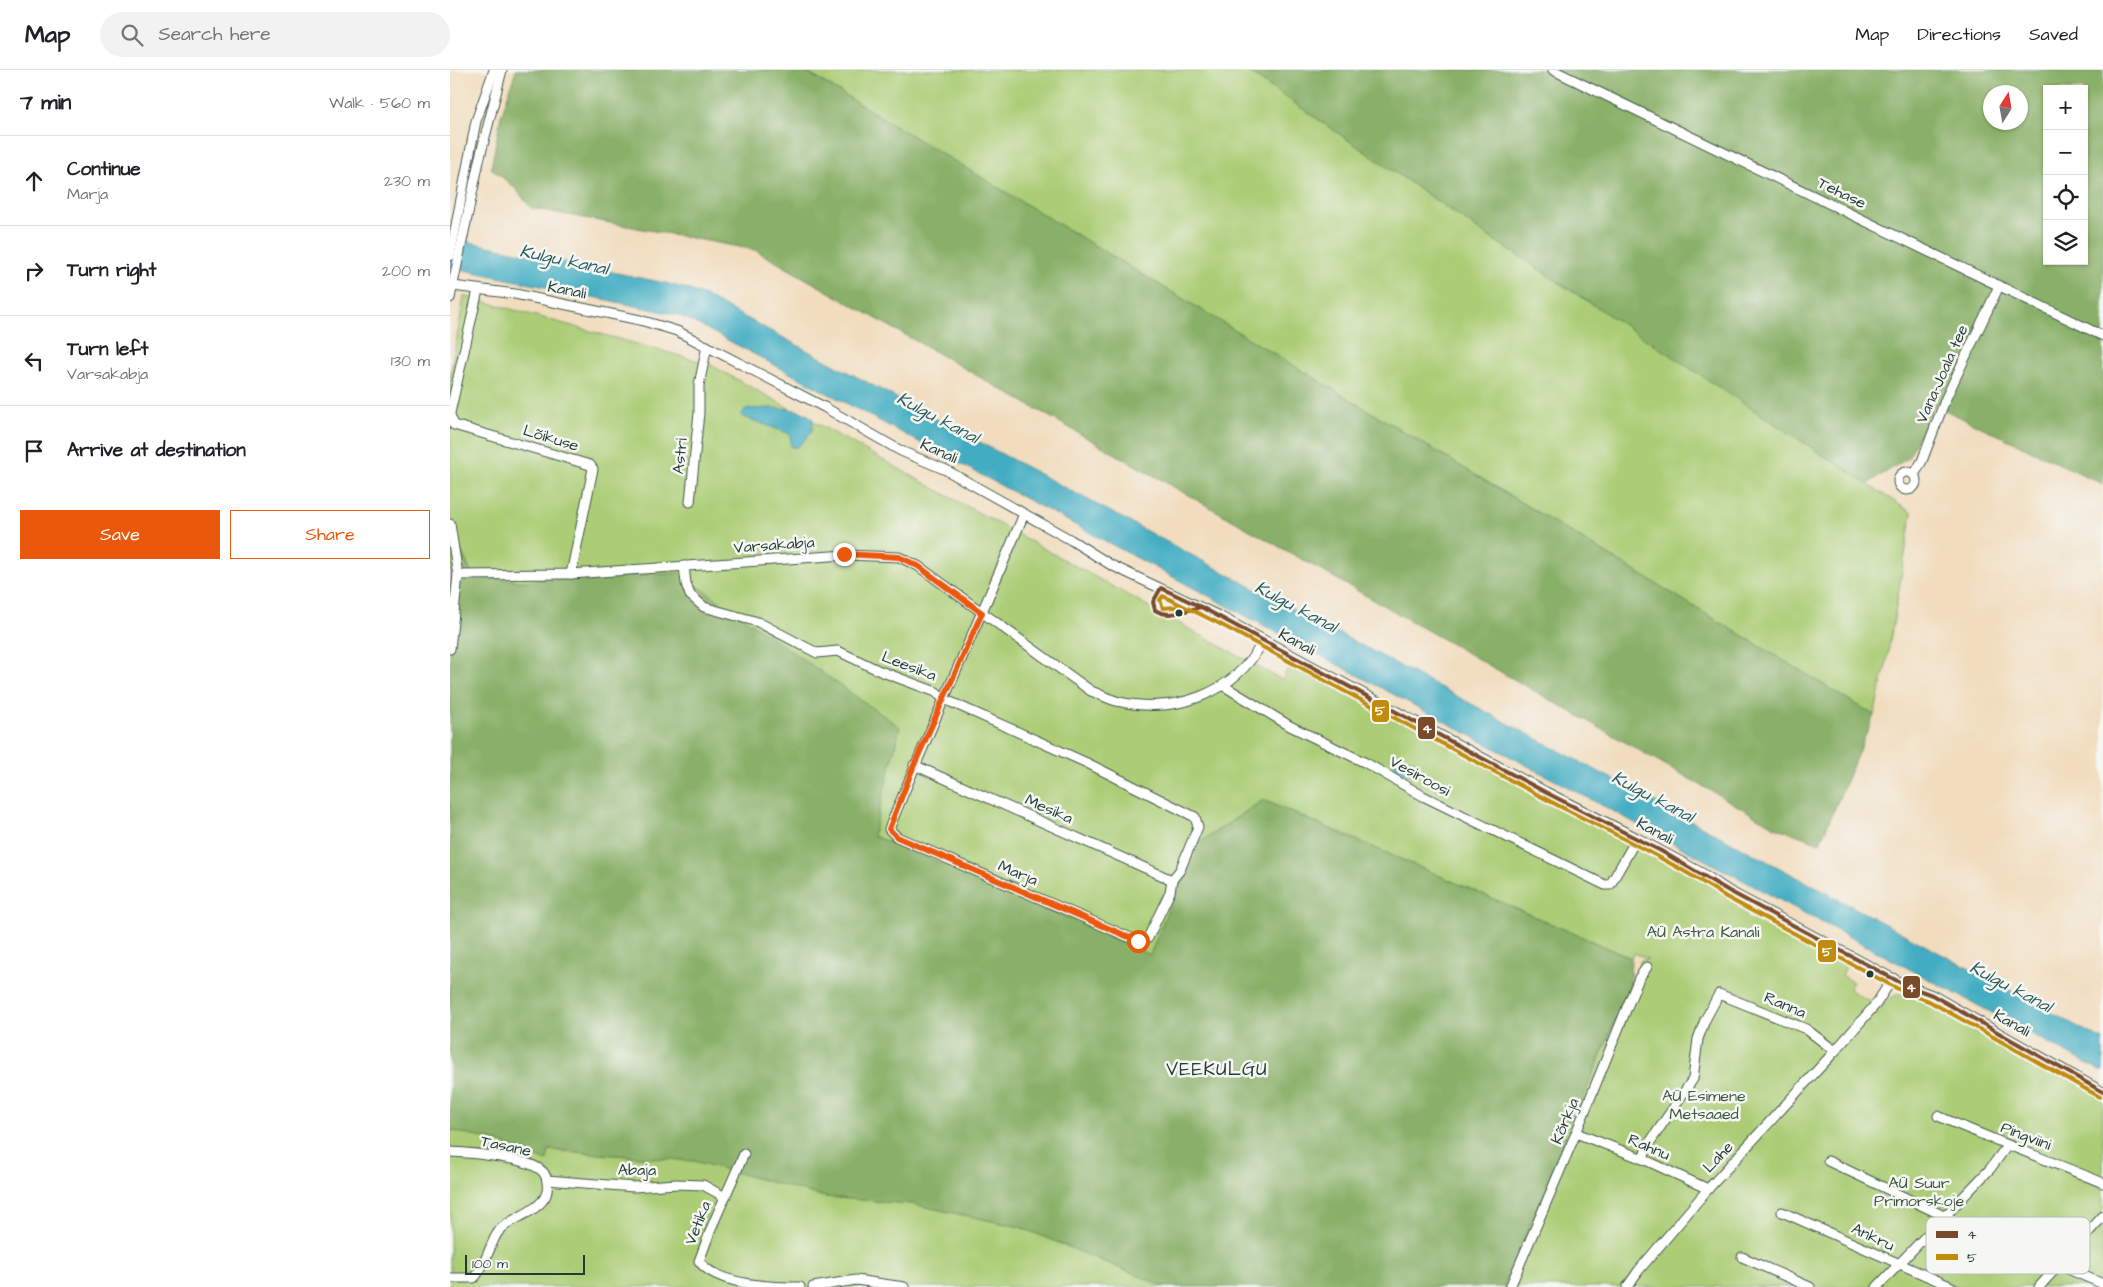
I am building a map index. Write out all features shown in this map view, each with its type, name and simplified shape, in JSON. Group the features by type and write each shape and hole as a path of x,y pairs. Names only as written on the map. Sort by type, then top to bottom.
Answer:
{"street":[{"path":"450,298 476,122 481,102 494,70"},
{"path":"450,256 479,161 502,70"},
{"name":"Tehase","path":"1553,70 1569,74 2103,336"},
{"name":"Kanali","path":"453,284 478,290 515,294 640,320 677,331 824,407 901,451 946,470 1111,565 1221,617 1546,792 1637,838 1893,978 1932,996 2103,1092"},
{"name":"Vana-Joala tee","path":"1914,475 1922,461 1946,398 1999,286"},
{"path":"450,414 478,290"},
{"name":"Astri","path":"690,502 700,413 699,385 706,346"},
{"name":"Lõikuse","path":"450,414 454,424 590,465 593,469 571,574"},
{"path":"914,765 1024,514"},
{"path":"450,524 458,576 450,649"},
{"name":"Varsakabja","path":"458,576 571,574 844,554 899,557 918,566 1090,691 1116,701 1152,705 1179,704 1224,686"},
{"name":"Leesika","path":"684,566 686,584 690,595 704,607 758,622 817,652 838,651 880,671 936,692 944,699 1087,763 1195,817 1198,827 1180,870 1172,880"},
{"path":"1224,686 1245,667 1263,641"},
{"name":"Vesiroosi","path":"1224,686 1290,726 1366,763 1423,796 1605,885 1610,885 1616,878 1637,838"},
{"name":"Marja","path":"914,765 889,829 897,837 1138,941 1148,938 1170,892 1172,880"},
{"name":"Mesika","path":"914,765 1172,880"},
{"name":"Kõrkja","path":"1510,1287 1576,1133 1639,978 1647,967"},
{"name":"Lahe","path":"1627,1287 1638,1270 1708,1189 1835,1052 1876,1004 1893,978"},
{"name":"Ranna","path":"1643,1159 1648,1145 1693,1078 1698,1039 1705,1020 1719,994 1806,1029 1835,1052"},
{"name":"Pingviini","path":"1938,1116 2007,1146 2103,1183"},
{"name":"Rahnu","path":"1576,1133 1643,1159 1708,1189"},
{"path":"1828,1161 1944,1216 1990,1169 2007,1146"},
{"name":"Tasane","path":"450,1152 512,1159 543,1171 547,1180"},
{"name":"Vetika","path":"744,1154 700,1261 704,1268 728,1278 751,1284 800,1287"},
{"path":"450,1278 474,1278 488,1256 498,1231 534,1209 544,1200 548,1189 547,1180"},
{"name":"Abaja","path":"547,1180 634,1187 676,1184 703,1185 725,1197"},
{"name":"Ankru","path":"1782,1212 1898,1265 1952,1287"},
{"path":"2090,1231 2103,1216"},
{"path":"1876,1287 1926,1235"},
{"path":"1742,1257 1810,1287"},
{"path":"2039,1287 2051,1274"},
{"path":"2082,1274 2103,1284"},
{"path":"812,1287 856,1280 904,1287"}],"green space":[{"path":"516,70 803,70 1874,715 1820,843 1775,827 755,250 531,208 515,188 491,168 501,116"},
{"path":"803,70 1246,70 1488,236 1912,513 1886,665 1874,715"},
{"path":"1246,70 2103,70 2103,484 1935,404 1908,458 1867,484 1488,236"},
{"path":"464,296 709,364 1282,680 1292,661 1850,959 1842,975 1853,982 1849,989 1880,1008 1894,996 1906,993 1920,996 1936,1003 2103,1095 2103,1287 1503,1287 1567,1139 1564,1133 1571,1116 1580,1106 1640,962 1641,960 1648,959 1634,953 1631,958 1263,800 1193,847 1150,955 983,880 873,836 518,581 472,575 450,526 450,377"},
{"path":"450,526 472,575 518,581 679,573 900,727 873,836 983,880 1150,955 1193,847 1263,800 1631,958 1630,983 1580,1106 1571,1116 1564,1133 1567,1139 1503,1287 1166,1287 1020,1227 912,1204 825,1197 694,1161 549,1150 547,1161 499,1142 450,1130"},
{"path":"450,1130 499,1142 547,1160 548,1150 694,1161 825,1197 912,1204 1020,1227 1166,1287 450,1287"}],"water":[{"path":"450,238 665,283 705,296 2103,1040 2103,1072 703,327 678,315 450,267"},
{"path":"772,408 799,411 813,419 812,431 798,447 791,447 790,434 741,416 745,409"},
{"path":"1399,758 1415,761 1417,766 1415,771 1410,774 1397,771 1394,762"}],"transit line":[{"name":"4","path":"1161,588 1201,607 1172,614 1160,613 1155,610 1153,602 1161,588"},
{"name":"5","path":"1176,607 1163,608 1160,600 1163,596 1218,623 1502,776 1659,857 1726,897 1902,991 1929,1001 2100,1097"},
{"name":"4","path":"1201,607 1545,792 1661,851 1729,891 1905,985 1932,995 2103,1092"}],"district":[{"name":"VEEKULGU","path":"1217,1069"}],"route":[{"path":"844,554 899,557 918,566 982,613 914,765 889,829 897,837 1138,941"}],"water label":[{"name":"Kulgu kanal","path":"564,260"},
{"name":"Kulgu kanal","path":"938,418"},
{"name":"Kulgu kanal","path":"1296,607"},
{"name":"Kulgu kanal","path":"1653,797"},
{"name":"Kulgu kanal","path":"2011,987"}],"park label":[{"name":"AÜ Astra Kanali","path":"1703,932"},
{"name":"AÜ Esimene Metsaaed","path":"1704,1105"},
{"name":"AÜ Suur Primorskoje","path":"1919,1192"}]}
